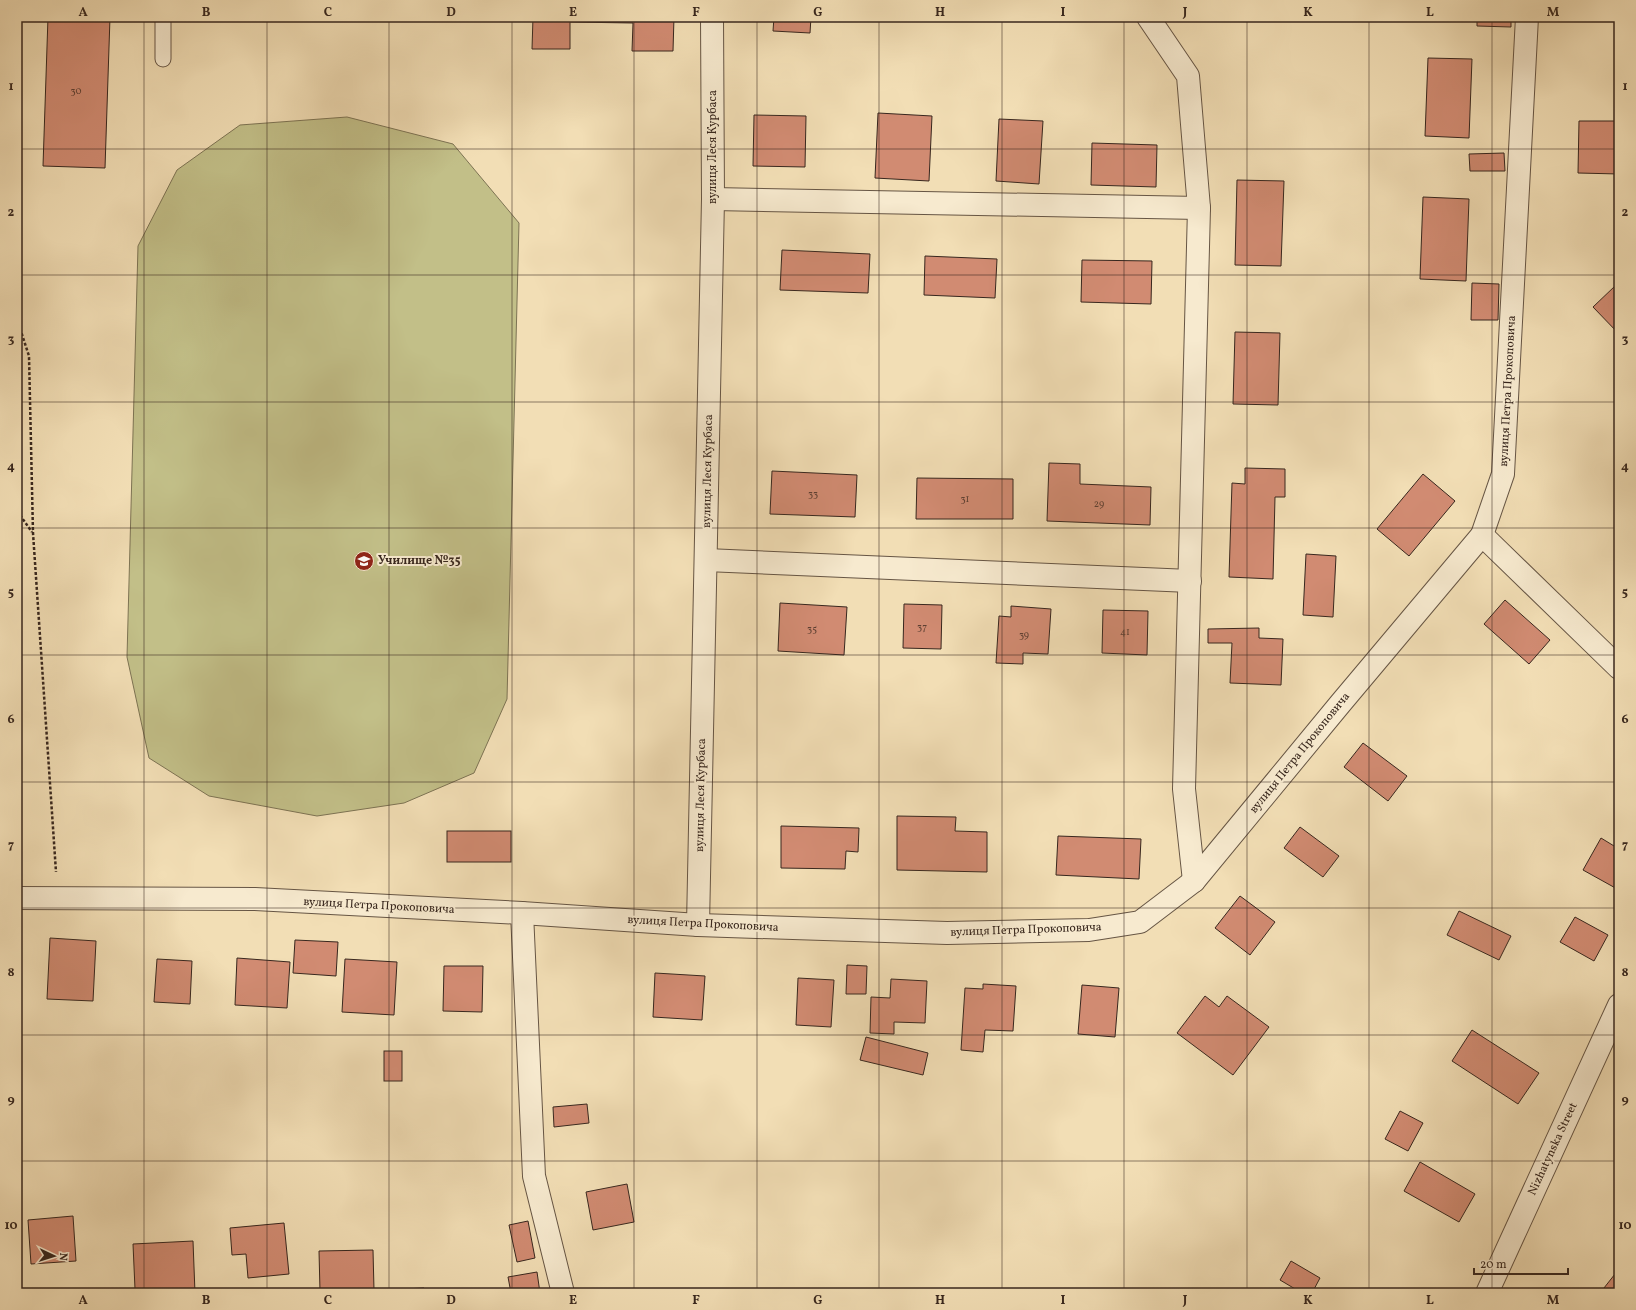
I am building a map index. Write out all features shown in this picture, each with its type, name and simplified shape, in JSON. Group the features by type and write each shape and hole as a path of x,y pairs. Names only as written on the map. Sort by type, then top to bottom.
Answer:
{"street":[{"name":"вулиця Леся Курбаса","path":"698,925 713,199 712,17"},
{"path":"1148,17 1188,76 1199,208 1184,789 1194,881"},
{"name":"вулиця Петра Прокоповича","path":"17,898 255,899 522,913 698,925 947,933 1089,930 1140,922 1194,881 1482,535 1504,474 1527,17"},
{"path":"713,199 1199,208"},
{"path":"1482,535 1619,668"},
{"path":"706,560 1190,581"},
{"path":"522,913 534,1176 563,1293"},
{"name":"Nizhatynska Street","path":"1487,1293 1619,1005"}],"lane":[{"path":"163,17 163,58"}],"path":[{"path":"17,319 29,356 33,533 57,898"},
{"path":"17,511 33,533"}],"shaded area":[{"path":"347,117 453,144 519,223 507,699 474,773 404,803 317,816 209,796 149,758 127,657 138,246 177,170 240,125"}],"building":[{"path":"48,17 110,17 105,168 43,166"},
{"path":"533,17 674,17 673,51 632,51 633,23 570,22 570,49 532,49"},
{"path":"774,17 811,17 810,33 773,31"},
{"path":"1477,17 1511,17 1511,27 1477,26"},
{"path":"1428,58 1472,59 1469,138 1425,136"},
{"path":"878,113 932,116 929,181 875,178"},
{"path":"754,115 806,116 805,167 753,166"},
{"path":"999,119 1043,121 1039,184 996,181"},
{"path":"1579,121 1619,121 1619,174 1578,173"},
{"path":"1092,143 1157,145 1156,187 1091,185"},
{"path":"1504,153 1505,171 1470,171 1469,154"},
{"path":"1237,180 1284,181 1281,266 1235,265"},
{"path":"1423,197 1469,199 1466,281 1420,279"},
{"path":"782,250 870,254 868,293 780,290"},
{"path":"925,256 997,259 995,298 924,295"},
{"path":"1082,260 1152,261 1151,304 1081,302"},
{"path":"1472,283 1499,284 1498,320 1471,320"},
{"path":"1615,286 1619,290 1619,334 1593,307"},
{"path":"1235,332 1280,333 1278,405 1233,404"},
{"path":"1049,463 1080,464 1080,484 1151,487 1150,525 1047,521"},
{"path":"1245,468 1285,469 1285,497 1275,497 1273,579 1229,577 1232,483 1245,484"},
{"path":"772,471 857,475 855,517 770,514"},
{"path":"1423,474 1455,501 1409,556 1377,529"},
{"path":"917,478 1013,479 1013,519 916,519"},
{"path":"1306,554 1336,556 1333,617 1303,615"},
{"path":"1505,600 1550,640 1529,664 1484,624"},
{"path":"780,603 847,607 844,655 778,651"},
{"path":"904,604 942,605 941,649 903,648"},
{"path":"1011,606 1051,609 1048,654 1023,653 1023,664 996,663 999,616 1011,617"},
{"path":"1103,610 1148,611 1147,655 1102,653"},
{"path":"1259,628 1259,638 1283,639 1281,685 1230,683 1232,643 1208,643 1208,629"},
{"path":"1363,743 1407,776 1388,801 1344,767"},
{"path":"897,816 956,817 955,831 987,832 987,872 897,870"},
{"path":"781,826 859,828 858,852 846,851 845,869 781,868"},
{"path":"1300,827 1339,856 1323,877 1284,848"},
{"path":"447,831 511,831 511,862 447,862"},
{"path":"1058,836 1141,839 1139,879 1056,875"},
{"path":"1601,838 1619,849 1619,890 1583,870"},
{"path":"1240,896 1275,922 1250,955 1215,928"},
{"path":"1459,911 1511,936 1499,960 1447,935"},
{"path":"1575,917 1608,935 1594,961 1560,942"},
{"path":"50,938 96,941 93,1001 47,999"},
{"path":"295,940 338,942 336,976 293,973"},
{"path":"237,958 290,962 287,1008 235,1005"},
{"path":"157,959 192,961 190,1004 154,1002"},
{"path":"345,959 397,962 394,1015 342,1012"},
{"path":"847,965 867,966 866,994 846,994"},
{"path":"444,966 483,966 482,1012 443,1011"},
{"path":"655,973 705,976 702,1020 653,1017"},
{"path":"798,978 834,980 831,1027 796,1025"},
{"path":"891,979 927,981 925,1023 894,1022 894,1034 870,1033 871,997 890,998"},
{"path":"983,984 1016,986 1013,1031 985,1030 983,1052 961,1050 965,988 983,989"},
{"path":"1082,985 1119,988 1115,1037 1078,1034"},
{"path":"1205,996 1219,1007 1227,996 1269,1027 1233,1075 1177,1033"},
{"path":"1472,1030 1539,1073 1518,1104 1452,1061"},
{"path":"866,1037 928,1053 923,1075 860,1060"},
{"path":"384,1051 402,1051 402,1081 384,1081"},
{"path":"587,1104 589,1123 554,1127 553,1107"},
{"path":"1400,1111 1423,1123 1408,1151 1385,1139"},
{"path":"1420,1162 1475,1194 1459,1222 1404,1191"},
{"path":"627,1184 634,1222 593,1230 586,1192"},
{"path":"73,1216 76,1261 31,1264 28,1220"},
{"path":"528,1221 535,1258 517,1262 509,1225"},
{"path":"284,1223 289,1274 248,1278 246,1254 232,1255 230,1228"},
{"path":"193,1241 195,1293 109,1293 108,1290 135,1289 133,1244"},
{"path":"373,1250 374,1290 320,1291 319,1251"},
{"path":"1291,1261 1320,1278 1312,1293 1302,1293 1280,1280"},
{"path":"537,1272 540,1293 511,1293 508,1277"},
{"path":"1615,1274 1619,1278 1619,1293 1600,1293"},
{"path":"424,1288 424,1293 382,1293 382,1290"}],"place":[{"name":"Училище №35","path":"364,561"}]}
